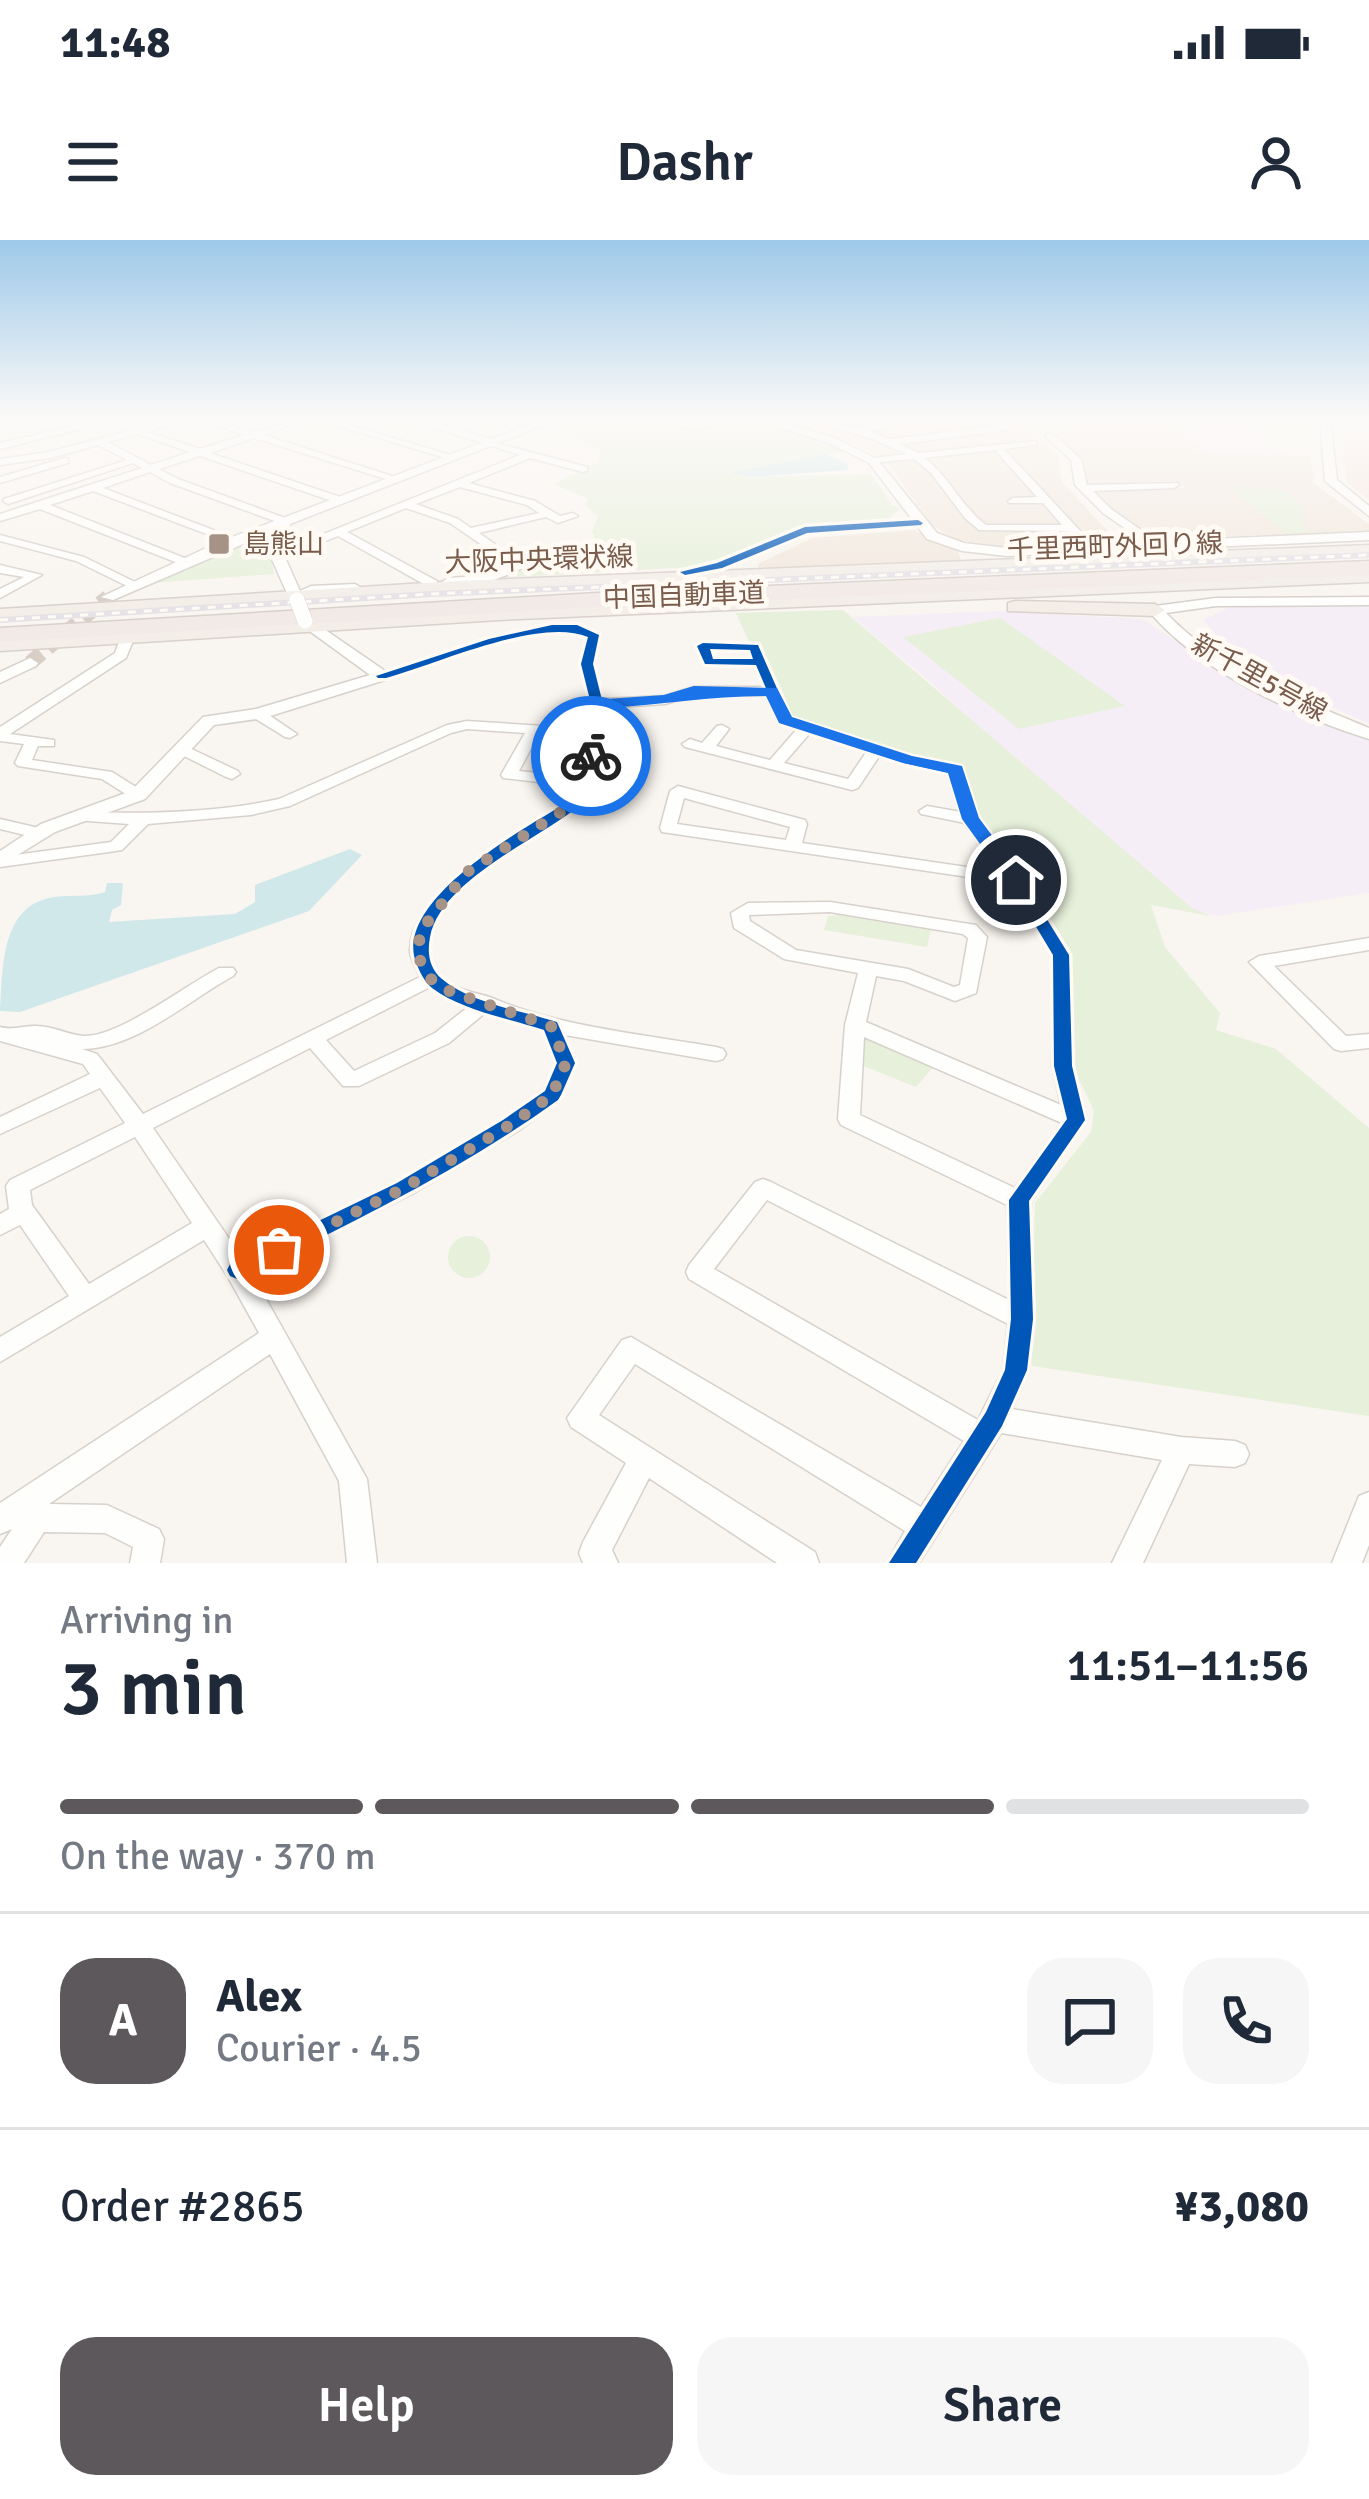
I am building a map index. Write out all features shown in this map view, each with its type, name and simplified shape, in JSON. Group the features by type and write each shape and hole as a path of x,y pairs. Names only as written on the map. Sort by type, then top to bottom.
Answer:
{"highway":[{"name":"中国自動車道","path":"0,631 1369,564"}],"main road":[{"name":"大阪中央環状線","path":"0,615 1369,548"},
{"name":"大阪中央環状線","path":"0,645 308,623 1369,577"},
{"path":"1018,592 1369,586"},
{"path":"687,607 957,604 1155,610"}],"street":[{"path":"8,501 69,482"},
{"path":"0,518 107,482"},
{"path":"185,482 284,521"},
{"path":"287,482 339,500"},
{"path":"108,597 183,561 389,482"},
{"path":"94,488 278,548 339,532 467,482"},
{"name":"千里西町外回り線","path":"888,482 922,528 939,540 991,552 1369,536"},
{"path":"942,482 983,528 1071,528"},
{"path":"1029,482 1090,549"},
{"path":"1079,482 1107,511 1157,546"},
{"path":"1331,482 1369,512"},
{"path":"462,484 531,503 558,520 573,516"},
{"path":"1084,488 1174,486"},
{"path":"1013,501 1046,500"},
{"path":"40,505 183,561"},
{"path":"296,598 310,590 481,580 520,566 471,531 407,506"},
{"path":"471,531 548,514"},
{"path":"284,521 278,548 308,623 382,676"},
{"path":"339,532 433,584"},
{"path":"0,538 80,559 133,584"},
{"path":"0,568 36,575 0,594"},
{"name":"新千里5号線","path":"1155,610 1210,603 1369,601"},
{"name":"新千里5号線","path":"1155,610 1171,629 1256,682 1369,734"},
{"path":"0,861 37,833 138,795 209,721 258,714 432,664 529,629 585,628 595,635 587,664 597,704 597,734 575,803 467,872 421,930 417,955 431,979 551,1026 716,1054"},
{"path":"0,736 121,655 128,636"},
{"path":"760,662 785,720 956,770 970,819 1016,880 1061,955 1063,1066 1076,1120 1019,1200 1022,1319 1016,1370 987,1428 902,1563"},
{"path":"0,677 30,663"},
{"path":"597,704 665,700 694,691 772,691"},
{"path":"258,714 290,734"},
{"path":"80,817 143,819 284,803 467,724 597,734"},
{"path":"774,766 807,727"},
{"path":"722,729 698,746 852,785 877,748"},
{"path":"534,730 509,775 584,782"},
{"path":"0,736 41,742 23,763 106,775 138,795"},
{"path":"181,749 232,774"},
{"path":"792,847 799,824 678,791 668,828 792,847 1016,880"},
{"path":"927,811 970,819"},
{"path":"0,861 116,846 143,819"},
{"path":"0,824 37,833"},
{"path":"748,908 830,908 969,929 978,937 969,988 955,994 908,975 868,969 790,955 741,923 740,913 748,908"},
{"path":"1369,944 1259,962 1341,1044 1369,1041"},
{"path":"868,969 856,1025 849,1119 1019,1200"},
{"path":"6,1036 34,1029 92,1042 226,972"},
{"path":"86,1300 23,1212 19,1186 431,979"},
{"path":"312,1038 352,1081 442,1038 485,1003"},
{"path":"856,1025 1076,1120"},
{"path":"237,1270 404,1188 552,1095 566,1063 551,1026"},
{"path":"6,1036 90,1058 140,1125 237,1270 352,1479 362,1563"},
{"path":"0,1126 104,1077"},
{"path":"1022,1319 764,1188 698,1272 987,1428 1235,1454"},
{"path":"0,1225 23,1212"},
{"path":"0,1352 207,1226"},
{"path":"0,1520 274,1337"},
{"path":"804,1563 581,1418 631,1348 923,1525"},
{"path":"1127,1563 1180,1450"},
{"path":"602,1563 594,1553 643,1460"},
{"path":"1346,1563 1369,1506"},
{"path":"7,1563 35,1518 107,1519 149,1539 145,1563"}],"shaded area":[{"path":"901,482 1062,482 1117,541 1004,547 954,539 932,525"},
{"path":"1177,482 1315,482 1369,524 1369,531 1151,539 1091,491 1185,488"},
{"path":"1369,482 1369,500 1347,483"},
{"path":"914,530 957,548 962,563 759,570 758,564 812,538"},
{"path":"1369,605 1369,724 1278,681 1203,620 1231,606"},
{"path":"999,611 1142,619 1228,674 1369,741 1369,893 1216,916 1192,909 993,744 934,685 852,617"}],"green space":[{"path":"876,482 892,505 901,508 889,518 795,527 711,566 495,578 544,561 567,562 574,554 601,554 592,531 598,517 586,506 588,498 553,484"},
{"path":"1227,485 1284,491 1303,506 1304,525 1311,533 1287,534"},
{"path":"259,539 269,542 274,574 151,583"},
{"path":"843,610 1192,908 1211,916 1151,905 1165,947 1220,1013 1216,1030 1276,1049 1369,1128 1369,1416 1032,1366 1035,1203 1091,1132 1094,1111 1075,1071 1072,959 1025,876 979,814 962,767 792,719 758,645 750,644 736,613"},
{"path":"1000,618 1125,706 1019,729 903,637"},
{"path":"828,916 931,930 927,947 824,930"},
{"path":"868,1037 934,1066 916,1087 861,1065 861,1039"},
{"path":"469,1236 484,1242 490,1257 484,1272 469,1278 454,1272 448,1257 454,1242"}],"water":[{"path":"350,849 362,855 309,911 20,1012 0,1011 7,943 21,915 33,904 98,894 105,892 107,883 123,883 121,905 112,910 109,922 235,914 255,902 255,885"}],"tunnel":[{"path":"30,663 108,597"}],"railway":[{"path":"0,620 432,594 1369,555"}],"cycle path":[{"path":"685,572 719,566 805,530 918,523"},
{"path":"237,1270 404,1188 510,1125 552,1095 566,1063 551,1026 453,993 430,977 419,953 424,927 441,901 467,876 576,803 597,734 597,704 587,664 594,635 577,628 524,633 382,676"},
{"path":"760,662 709,662 703,646 754,647 785,720 956,770 971,819 1061,955 1063,1066 1076,1120 1019,1200 1022,1319 1016,1370 994,1419 902,1563"}],"way so far":[{"path":"279,1250 404,1188 552,1095 566,1063 551,1026 451,992 431,979 417,955 421,930 467,872 575,803 591,756"}],"place":[{"name":"島熊山","path":"219,544"}],"route":[{"path":"591,756 597,704 665,700 694,691 772,691 785,720 956,770 970,819 1016,880"}]}
